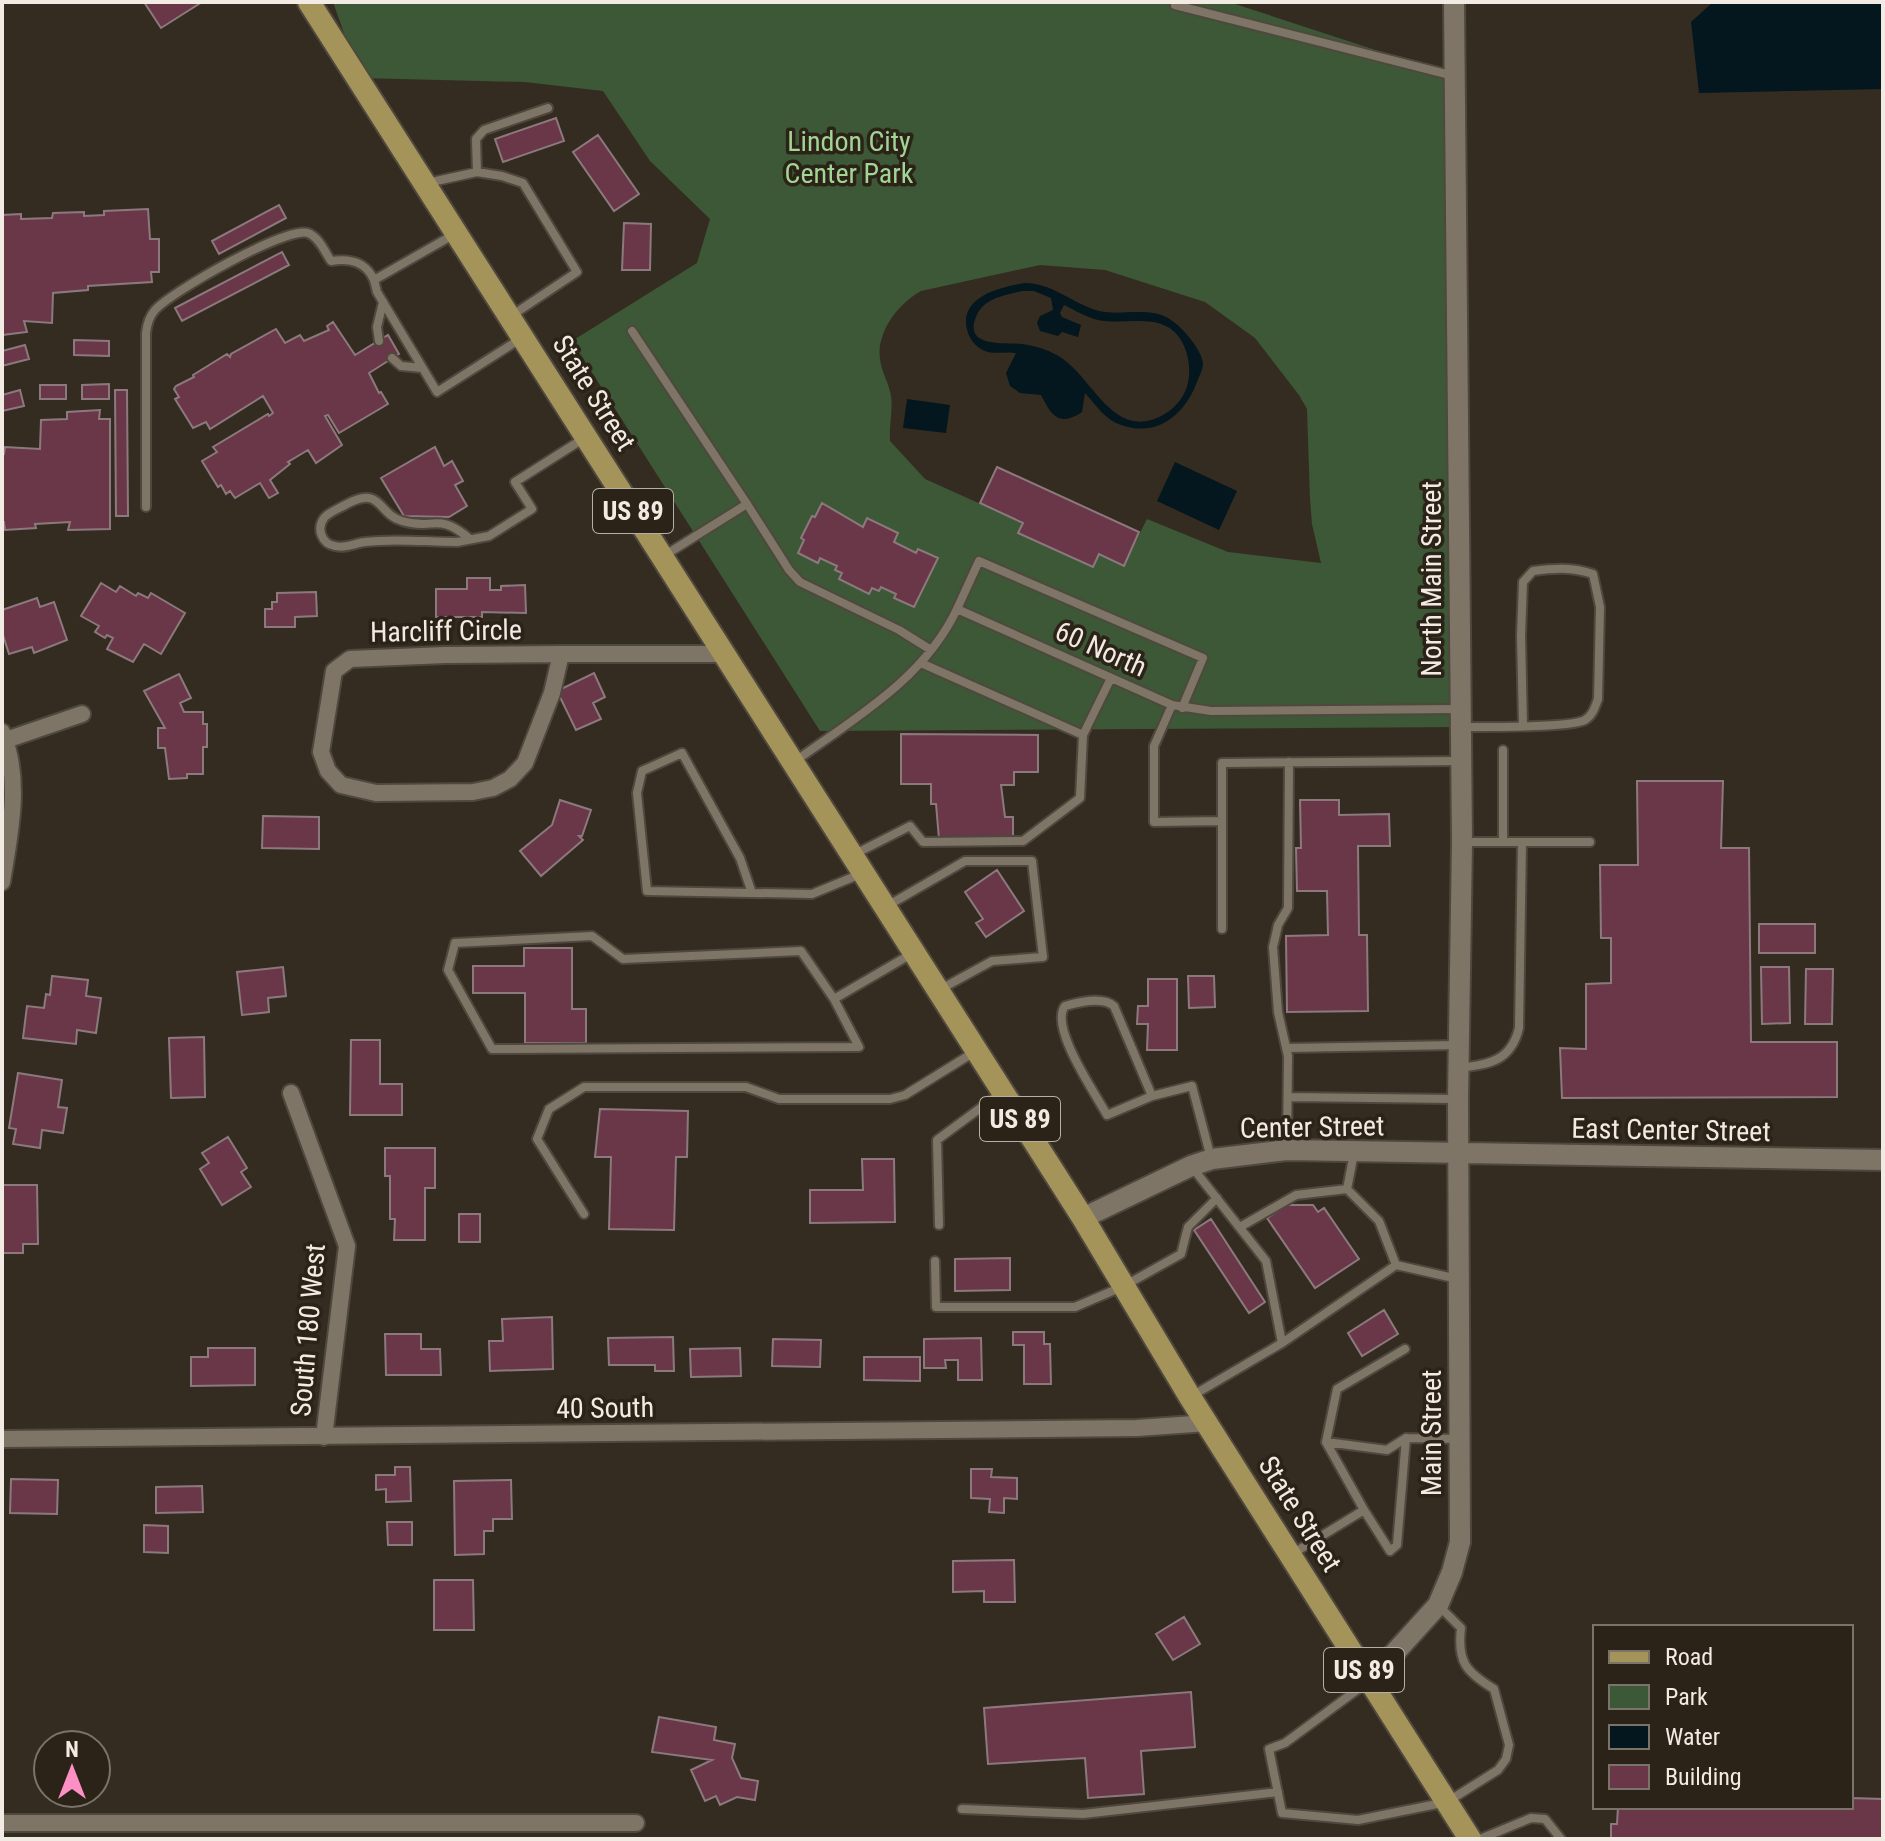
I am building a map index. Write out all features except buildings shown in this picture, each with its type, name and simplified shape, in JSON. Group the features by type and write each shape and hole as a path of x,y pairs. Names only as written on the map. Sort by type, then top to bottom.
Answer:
{"main road":[{"name":"State Street","path":"309,2 976,1050"},
{"name":"US 89","path":"976,1050 1083,1218"},
{"name":"State Street","path":"1083,1218 1190,1397 1470,1839"}],"street":[{"name":"North Main Street","path":"1454,2 1462,842 1459,1155"},
{"name":"Harcliff Circle","path":"561,654 552,693 525,763 510,779 493,788 473,792 376,793 341,785 328,771 321,752 334,671 350,659 445,655 561,654 723,654"},
{"path":"2,882 14,799 4,736 82,714"},
{"name":"South 180 West","path":"291,1093 347,1246 324,1437"},
{"name":"Center Street","path":"1083,1218 1212,1159 1287,1150 1459,1155"},
{"name":"East Center Street","path":"1459,1155 1883,1160"},
{"name":"Main Street","path":"1370,1680 1438,1605 1460,1542 1459,1155"},
{"name":"40 South","path":"2,1439 1137,1428 1208,1423"},
{"path":"2,1823 271,1832 636,1823"}],"lane":[{"path":"1175,5 1455,76"},
{"path":"477,172 476,139 484,130 548,108"},
{"path":"426,183 477,172 523,183 577,272 510,317"},
{"path":"146,507 146,333 150,317 162,303 185,287 277,238 299,232 309,233 331,261 361,263 368,269 383,302 437,392 523,337"},
{"path":"374,280 457,232"},
{"path":"379,341 377,327 383,302"},
{"path":"632,331 789,570 800,582 899,630 931,650"},
{"path":"392,358 401,366 422,368"},
{"path":"470,539 454,525 400,521 381,504 365,497 352,501 323,521 321,534 328,544 342,547 366,542 457,542 489,536 532,509 515,482 586,437"},
{"path":"662,557 747,504"},
{"path":"793,762 904,681 921,663 946,632 979,561 1203,658 1182,708"},
{"name":"60 North","path":"957,609 1182,708 1460,718 1523,725 1583,721 1593,713 1598,699 1600,607 1593,574 1577,568 1558,567 1533,571 1523,582 1523,725"},
{"path":"921,663 1083,735"},
{"path":"752,893 740,858 682,753 642,771 637,793 647,891 752,893 812,894 910,826 923,842 1023,841 1080,798 1083,735 1111,678"},
{"path":"1172,705 1154,746 1154,822 1222,821"},
{"path":"1503,750 1503,842"},
{"path":"1222,929 1222,763 1461,761"},
{"path":"1287,1150 1287,1048 1278,1012 1273,947 1278,925 1288,908 1289,762"},
{"path":"1462,842 1590,842"},
{"path":"1459,1068 1485,1065 1503,1056 1516,1041 1521,979 1522,842"},
{"path":"885,907 965,861 1032,861 1043,957 992,961 938,990"},
{"path":"592,936 623,959 801,951 834,999 859,1047 492,1049 448,970 455,943 592,936"},
{"path":"834,999 914,953"},
{"path":"1152,1096 1114,1006 1108,1001 1065,1006 1061,1011 1062,1029 1107,1115 1152,1096 1192,1086 1212,1159"},
{"path":"1287,1048 1459,1045"},
{"path":"584,1214 537,1139 549,1109 584,1087 746,1087 779,1099 890,1099 905,1095 976,1050"},
{"path":"939,1225 937,1140 1003,1092"},
{"path":"1288,1097 1458,1099"},
{"path":"1347,1189 1354,1152"},
{"path":"1191,1166 1266,1261 1282,1343"},
{"path":"1347,1189 1379,1221 1396,1265"},
{"path":"1240,1227 1296,1195 1347,1189"},
{"path":"935,1261 936,1307 1075,1307 1124,1286 1181,1254 1188,1227 1217,1198"},
{"path":"1190,1397 1282,1343 1396,1265 1458,1279"},
{"path":"1405,1349 1337,1389 1326,1442 1390,1551 1397,1545 1406,1438"},
{"path":"1326,1442 1387,1450 1406,1438 1460,1439"},
{"path":"1290,1555 1364,1510"},
{"path":"1370,1680 1285,1743 1269,1749 1282,1813 1358,1820 1447,1802 1498,1770 1506,1759 1509,1745 1494,1689 1466,1669 1462,1657 1461,1628 1438,1605"},
{"path":"962,1809 1083,1814 1278,1792"},
{"path":"1480,1839 1531,1818 1545,1819 1561,1839"}],"green space":[{"name":"Lindon City Center Park","path":"333,2 1229,2 1455,76 1460,727 820,731 572,341 697,263 710,219 650,161 603,91 525,82 360,78","holes":["1040,265 1105,270 1205,302 1255,338 1299,395 1307,409 1312,524 1321,563 1228,552 1147,519 1124,565 1099,554 1092,567 1018,533 1023,523 925,479 890,441 891,396 881,364 880,349 891,319 913,296 921,291"]}],"water":[{"path":"1713,2 1883,2 1883,89 1699,93 1691,22"},
{"path":"1015,285 1045,286 1099,311 1158,314 1171,320 1194,344 1202,358 1202,371 1192,394 1168,420 1147,428 1134,428 1110,420 1085,393 1082,412 1067,419 1056,417 1041,395 1020,393 1010,386 1006,373 1016,353 985,351 975,344 968,333 966,321 974,302 993,291","holes":["1022,291 1034,291 1051,298 1053,310 1040,316 1037,323 1040,331 1058,336 1062,332 1078,337 1081,325 1062,317 1060,313 1064,305 1098,320 1146,321 1168,327 1184,346 1188,361 1187,388 1181,398 1163,415 1145,421 1130,420 1104,403 1070,364 1057,355 1027,345 988,342 976,334 976,317 989,301"]},
{"path":"907,399 950,405 946,433 903,428"},
{"path":"1175,462 1237,491 1219,530 1157,501"}]}
